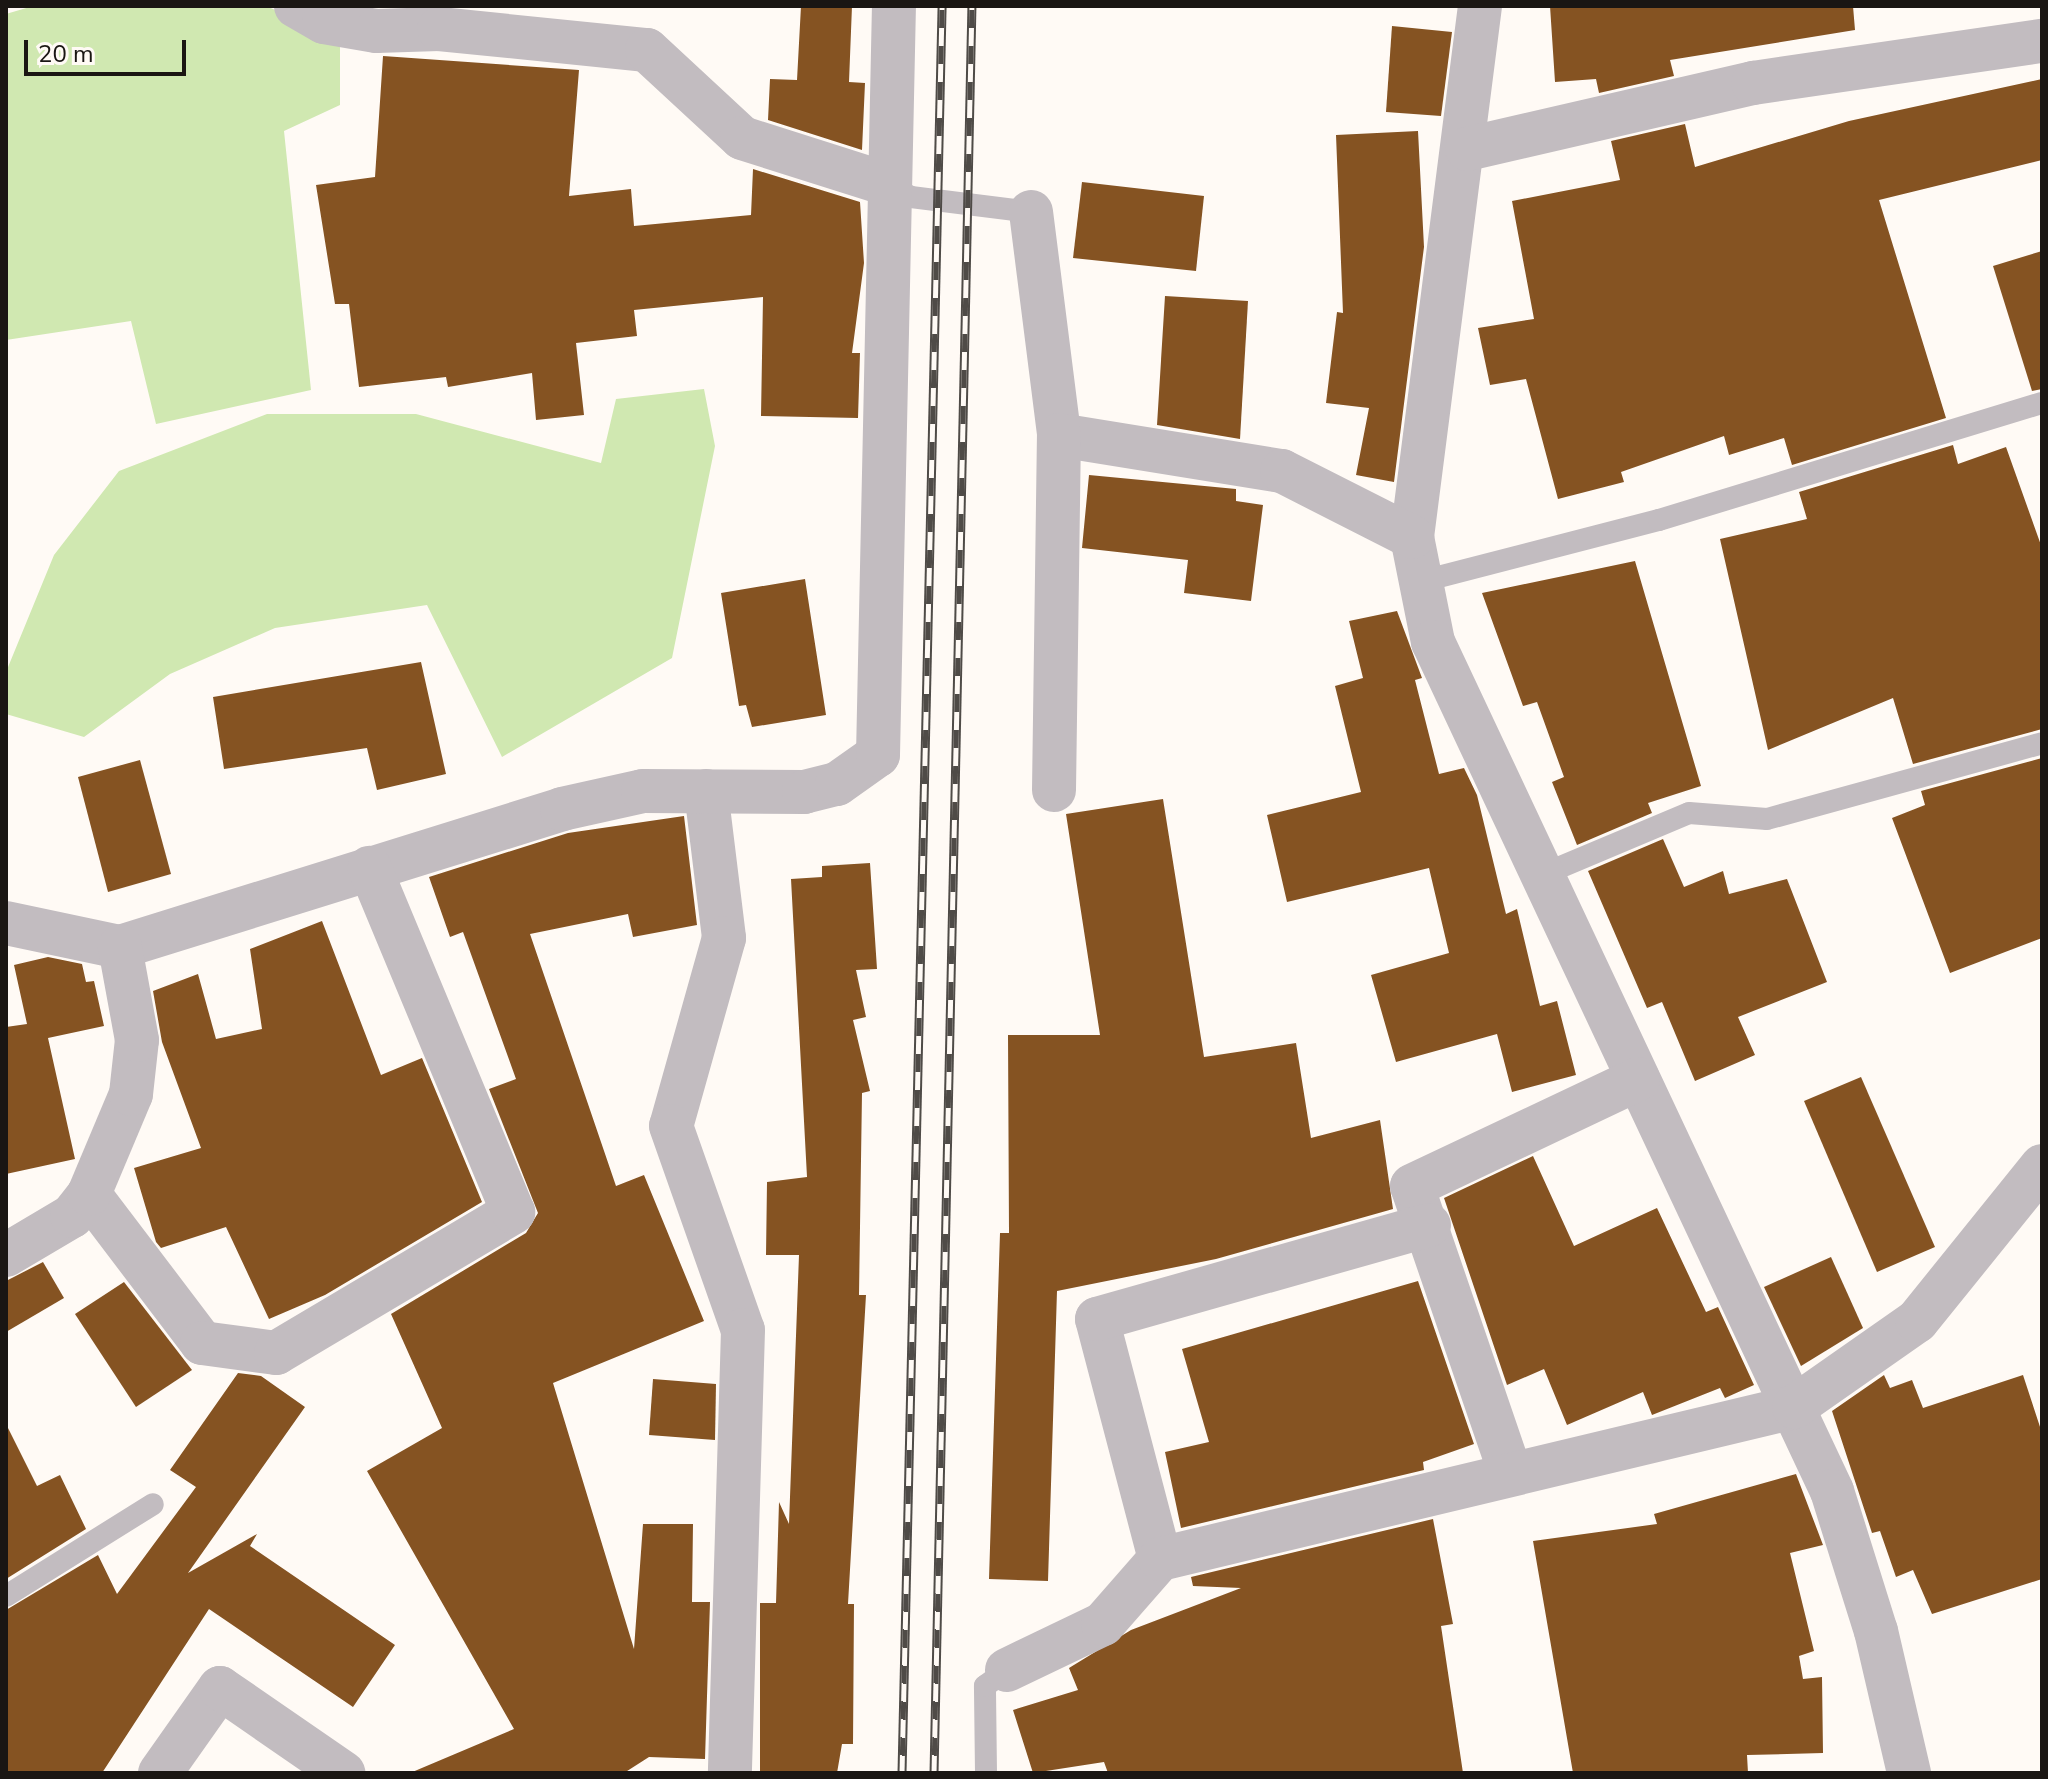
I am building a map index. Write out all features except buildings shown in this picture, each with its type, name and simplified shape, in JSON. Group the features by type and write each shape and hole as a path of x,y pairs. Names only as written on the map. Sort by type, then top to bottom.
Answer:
{"street":[{"path":"296,6 324,22 376,31 439,29 647,50 742,138 890,185"},
{"path":"6,923 120,947 370,868 616,797 706,791 804,792 837,784 878,755 894,6"},
{"path":"1480,6 1467,149 1412,537 1433,642 1475,744 1544,874 1794,1407 1859,1575 1909,1773"},
{"path":"1467,149 1753,83 2042,41"},
{"path":"1031,212 1059,435 1054,790"},
{"path":"1059,435 1282,471 1412,537"},
{"path":"706,791 724,938 671,1126 743,1330 730,1773"},
{"path":"89,1194 202,1343 276,1353 513,1212 370,868"},
{"path":"6,1255 72,1216 89,1194 131,1094 137,1040 120,947"},
{"path":"1510,1472 1429,1225 1412,1186 1638,1079"},
{"path":"1007,1670 1103,1624 1160,1559 1347,1520 1510,1472 1794,1407 1917,1321 2042,1166"},
{"path":"1160,1559 1097,1319 1429,1225"},
{"path":"160,1773 220,1688 343,1773"}],"lane":[{"path":"890,185 911,197 1031,212"},
{"path":"1419,582 1659,520 2042,403"},
{"path":"1544,874 1689,813 1767,819 2042,743"},
{"path":"6,1596 153,1504"},
{"path":"986,1773 985,1686 1007,1670"}],"green space":[{"path":"33,6 266,6 340,38 340,105 284,131 311,390 156,424 131,321 6,340 6,14"},
{"path":"704,389 715,446 672,658 502,757 427,605 275,628 170,674 84,737 6,714 6,672 54,555 119,471 267,414 416,414 601,463 616,399"}],"railway":[{"path":"902,1773 942,6"},
{"path":"934,1773 972,6"}]}
